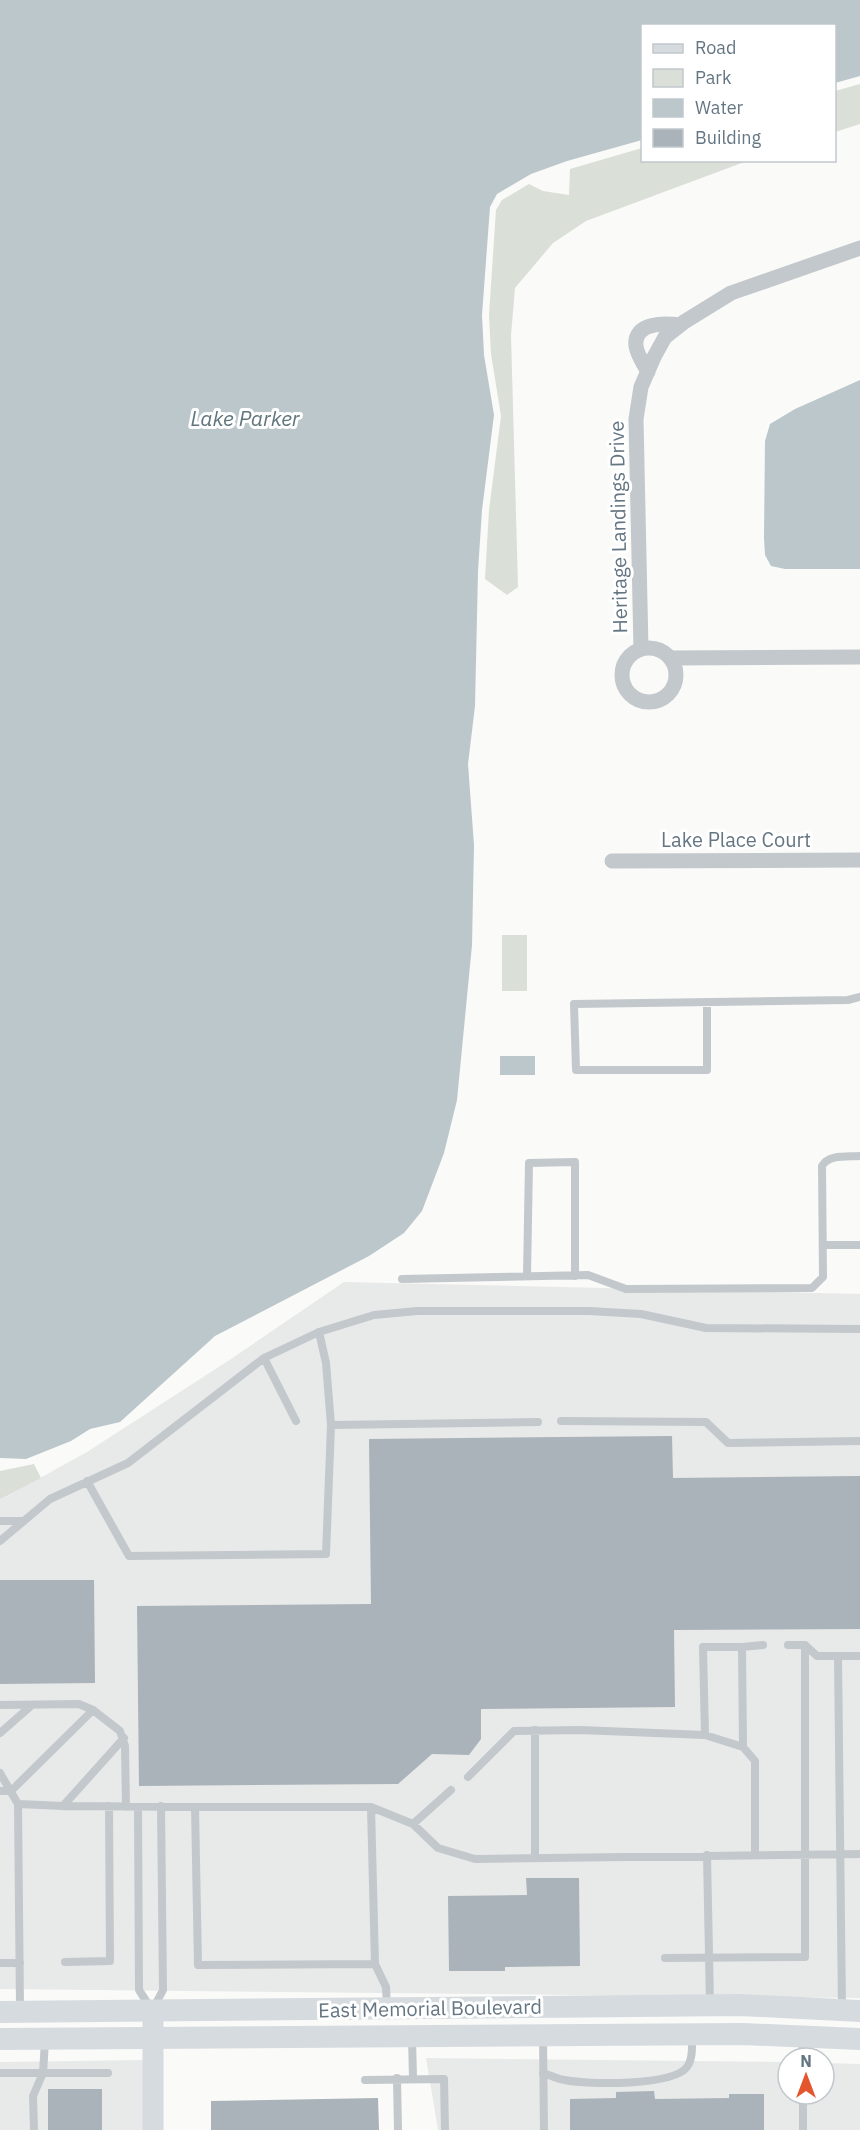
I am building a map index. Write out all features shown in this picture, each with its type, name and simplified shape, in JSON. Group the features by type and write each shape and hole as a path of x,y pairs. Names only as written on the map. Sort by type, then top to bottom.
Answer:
{"main road":[{"name":"East Memorial Boulevard","path":"10,2012 710,2005 851,2011"},
{"path":"543,2035 556,2022 607,2006"},
{"name":"East Memorial Boulevard","path":"0,2039 692,2034 794,2046"},
{"name":"East Memorial Boulevard","path":"812,2046 854,2041"}],"street":[{"name":"Heritage Landings Drive","path":"642,649 636,419 641,387 654,357 665,337 731,293 860,248"},
{"path":"648,372 636,347 636,340 640,334 647,326 680,325"},
{"path":"642,649 657,649 670,658 676,674 671,690 658,700 641,700 627,690 622,675 628,659 642,649"},
{"path":"670,658 860,657"},
{"name":"Lake Place Court","path":"612,861 860,860"},
{"path":"153,2011 153,2130"}],"lane":[{"path":"707,1002 707,1070 576,1070 574,1004 707,1002 848,1000 860,997"},
{"path":"402,1279 588,1275 626,1288 812,1288 823,1277 822,1166 831,1158 860,1156"},
{"path":"527,1276 529,1162 575,1162 575,1275"},
{"path":"823,1245 860,1245"},
{"path":"0,1541 50,1499 128,1463 264,1358 319,1332 374,1315 417,1311 589,1311 640,1314 706,1328 860,1329"},
{"path":"87,1481 129,1556 326,1554 331,1425 326,1363 319,1332"},
{"path":"264,1358 296,1421"},
{"path":"561,1421 706,1422 728,1443 860,1441"},
{"path":"331,1425 538,1422"},
{"path":"0,1521 24,1521"},
{"path":"705,1734 703,1647 762,1645"},
{"path":"788,1645 805,1645 817,1656 860,1656"},
{"path":"665,1958 805,1957 805,1645"},
{"path":"742,1647 743,1747"},
{"path":"838,1656 840,1853 851,2011"},
{"path":"0,1705 79,1704 93,1710 120,1731 124,1738 126,1807"},
{"path":"0,1733 32,1705"},
{"path":"0,1791 11,1791 93,1710"},
{"path":"535,1730 536,1858"},
{"path":"468,1777 514,1731 705,1734 743,1747 755,1761 755,1854"},
{"path":"63,1806 124,1738"},
{"path":"0,1773 18,1803 20,1963 10,2012"},
{"path":"413,1824 451,1790"},
{"path":"18,1803 126,1807 371,1807 413,1824 438,1848 475,1859 860,1854"},
{"path":"65,1962 110,1961 109,1806"},
{"path":"153,2011 163,1990 161,1806"},
{"path":"138,1807 139,1990 153,2011"},
{"path":"195,1807 198,1965 375,1964"},
{"path":"371,1807 375,1964 386,1987 387,2009"},
{"path":"707,1855 710,2005"},
{"path":"0,1963 20,1963"},
{"path":"543,2073 565,2080 600,2083 648,2081 679,2075 689,2066 692,2034"},
{"path":"543,2035 544,2130"},
{"path":"412,2036 413,2078"},
{"path":"33,2130 33,2096 43,2073 45,2039"},
{"path":"0,2073 108,2073"},
{"path":"397,2078 398,2130"},
{"path":"365,2080 444,2079 445,2130"},
{"path":"803,2106 803,2130"}],"shaded area":[{"path":"344,1282 860,1294 860,1998 0,1989 0,1498 4,1498 87,1452 231,1359"},
{"path":"426,2058 776,2062 776,2106 836,2106 836,2063 860,2064 860,2130 438,2130"},
{"path":"145,2060 145,2130 0,2130 0,2062"}],"green space":[{"path":"860,84 860,124 836,132 836,91"},
{"path":"641,148 641,162 744,162 586,221 553,243 515,288 511,335 518,587 507,595 485,579 489,510 501,416 491,354 489,315 496,210 502,200 529,184 543,191 569,195 570,169"},
{"path":"502,935 527,935 527,991 502,991"},
{"path":"34,1464 41,1478 0,1498 0,1471"}],"water":[{"name":"Lake Parker","path":"0,0 860,0 860,76 836,83 836,24 641,24 641,140 567,161 531,174 497,194 490,207 482,315 484,355 494,415 482,510 478,571 475,706 468,764 474,845 472,945 457,1100 444,1153 422,1211 404,1233 369,1256 215,1336 120,1422 90,1429 71,1441 26,1459 0,1458"},
{"path":"860,380 860,569 785,569 771,566 765,555 764,538 765,441 770,424 795,409"},
{"path":"500,1056 535,1056 535,1075 500,1075"}],"building":[{"path":"672,1436 673,1478 860,1476 860,1629 674,1630 675,1707 481,1709 481,1739 469,1755 432,1754 398,1784 139,1786 137,1606 371,1604 369,1439"},
{"path":"0,1580 94,1580 95,1683 0,1684"},
{"path":"526,1878 579,1878 580,1966 505,1967 505,1971 449,1971 448,1896 527,1895"},
{"path":"48,2089 102,2089 102,2130 48,2130"},
{"path":"654,2091 655,2099 729,2098 729,2094 764,2094 764,2130 570,2130 570,2099 616,2098 616,2092"},
{"path":"378,2098 379,2130 211,2130 211,2101"}]}
